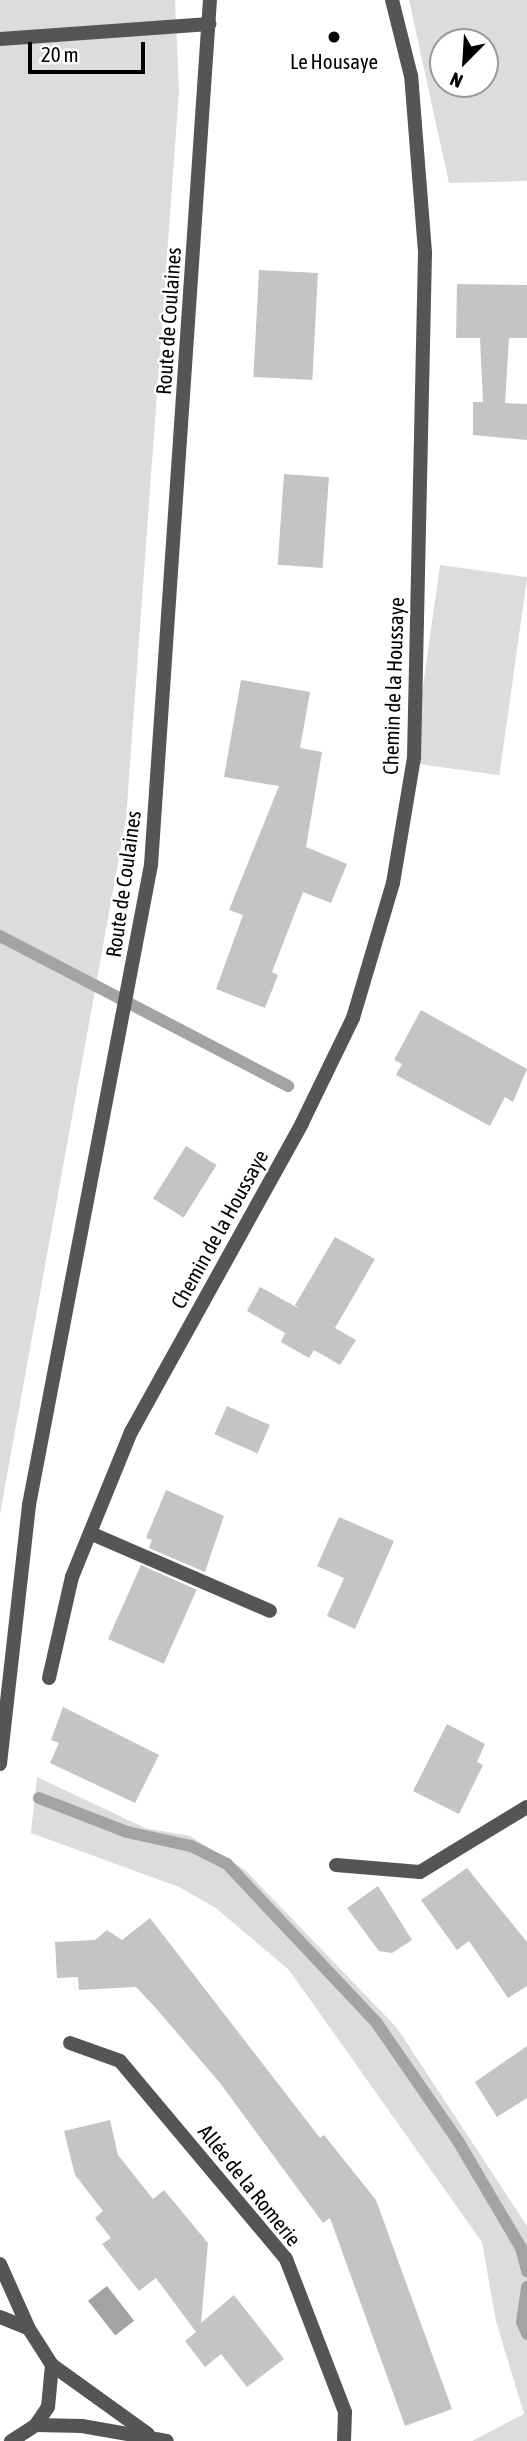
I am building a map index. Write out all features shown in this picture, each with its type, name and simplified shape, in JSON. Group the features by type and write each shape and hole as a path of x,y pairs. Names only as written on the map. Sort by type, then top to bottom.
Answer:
{"street":[{"name":"Route de Coulaines","path":"0,1765 29,1506 151,865 210,0"},
{"name":"Chemin de la Houssaye","path":"49,1678 72,1577 131,1432 302,1123 353,1018 393,883 414,757 425,252 411,76 392,0"},
{"path":"0,39 209,24"},
{"path":"90,1533 270,1611"},
{"path":"336,1865 420,1872 527,1807"},
{"name":"Allée de la Romerie","path":"70,2043 120,2061 286,2259 345,2412 344,2441"},
{"path":"0,2264 29,2329 52,2365 152,2437"},
{"path":"0,2317 29,2329"},
{"path":"29,2433 53,2386 52,2365"},
{"path":"11,2441 29,2433 152,2437 167,2441"}],"shaded area":[{"path":"0,0 175,0 179,91 126,819 0,1514"},
{"path":"409,0 527,0 527,181 449,183 430,98 499,98 499,28 429,28 429,92"},
{"path":"440,565 527,577 499,775 412,763"},
{"path":"37,1777 145,1828 190,1836 245,1870 397,2028 527,2226 527,2441 472,2441 524,2414 496,2321 482,2242 289,1970 216,1908 179,1887 31,1833"},
{"path":"107,2286 134,2321 115,2335 88,2301"}],"building":[{"path":"259,270 318,273 312,380 253,377"},
{"path":"457,284 527,285 527,338 509,338 505,403 527,404 527,440 473,435 473,402 483,402 480,338 456,338"},
{"path":"284,474 329,477 323,568 278,565"},
{"path":"241,680 310,692 300,748 322,752 306,847 347,864 331,903 303,892 272,972 278,975 265,1008 216,989 243,915 229,910 279,786 224,777"},
{"path":"421,1010 527,1069 513,1102 505,1097 490,1126 396,1075 402,1064 394,1060"},
{"path":"186,1146 217,1165 184,1218 153,1199"},
{"path":"335,1237 375,1259 335,1328 356,1340 340,1365 314,1350 309,1358 281,1342 285,1333 247,1311 260,1287 300,1309 295,1305"},
{"path":"227,1406 270,1425 257,1453 214,1434"},
{"path":"166,1490 224,1516 205,1572 149,1548 152,1540 146,1538"},
{"path":"339,1517 394,1541 355,1629 327,1616 344,1578 317,1566"},
{"path":"141,1565 197,1590 164,1664 108,1639"},
{"path":"63,1707 159,1755 135,1803 50,1763 59,1743 51,1740"},
{"path":"447,1724 485,1744 477,1762 483,1765 459,1814 413,1791"},
{"path":"467,1868 527,1942 527,1986 508,1998 469,1941 457,1950 421,1900"},
{"path":"378,1886 412,1940 392,1953 379,1951 347,1908"},
{"path":"150,1918 320,2138 324,2135 376,2200 452,2409 405,2426 330,2218 323,2223 220,2083 154,2006 136,1987 79,1990 78,1977 57,1978 55,1942 95,1940 107,1930 122,1940"},
{"path":"527,2046 527,2098 497,2117 475,2082"},
{"path":"110,2120 118,2155 153,2199 164,2190 208,2243 201,2323 234,2295 284,2359 247,2387 221,2354 205,2367 185,2341 196,2332 156,2278 139,2291 102,2244 111,2238 95,2218 103,2211 75,2175 64,2131"}],"waterway":[{"path":"0,936 288,1086"},
{"path":"39,1798 127,1832 191,1846 227,1864 376,2022 458,2141 521,2248 527,2271"},
{"path":"527,2287 522,2322 527,2334"}],"place":[{"name":"Le Housaye","path":"334,37"}]}
